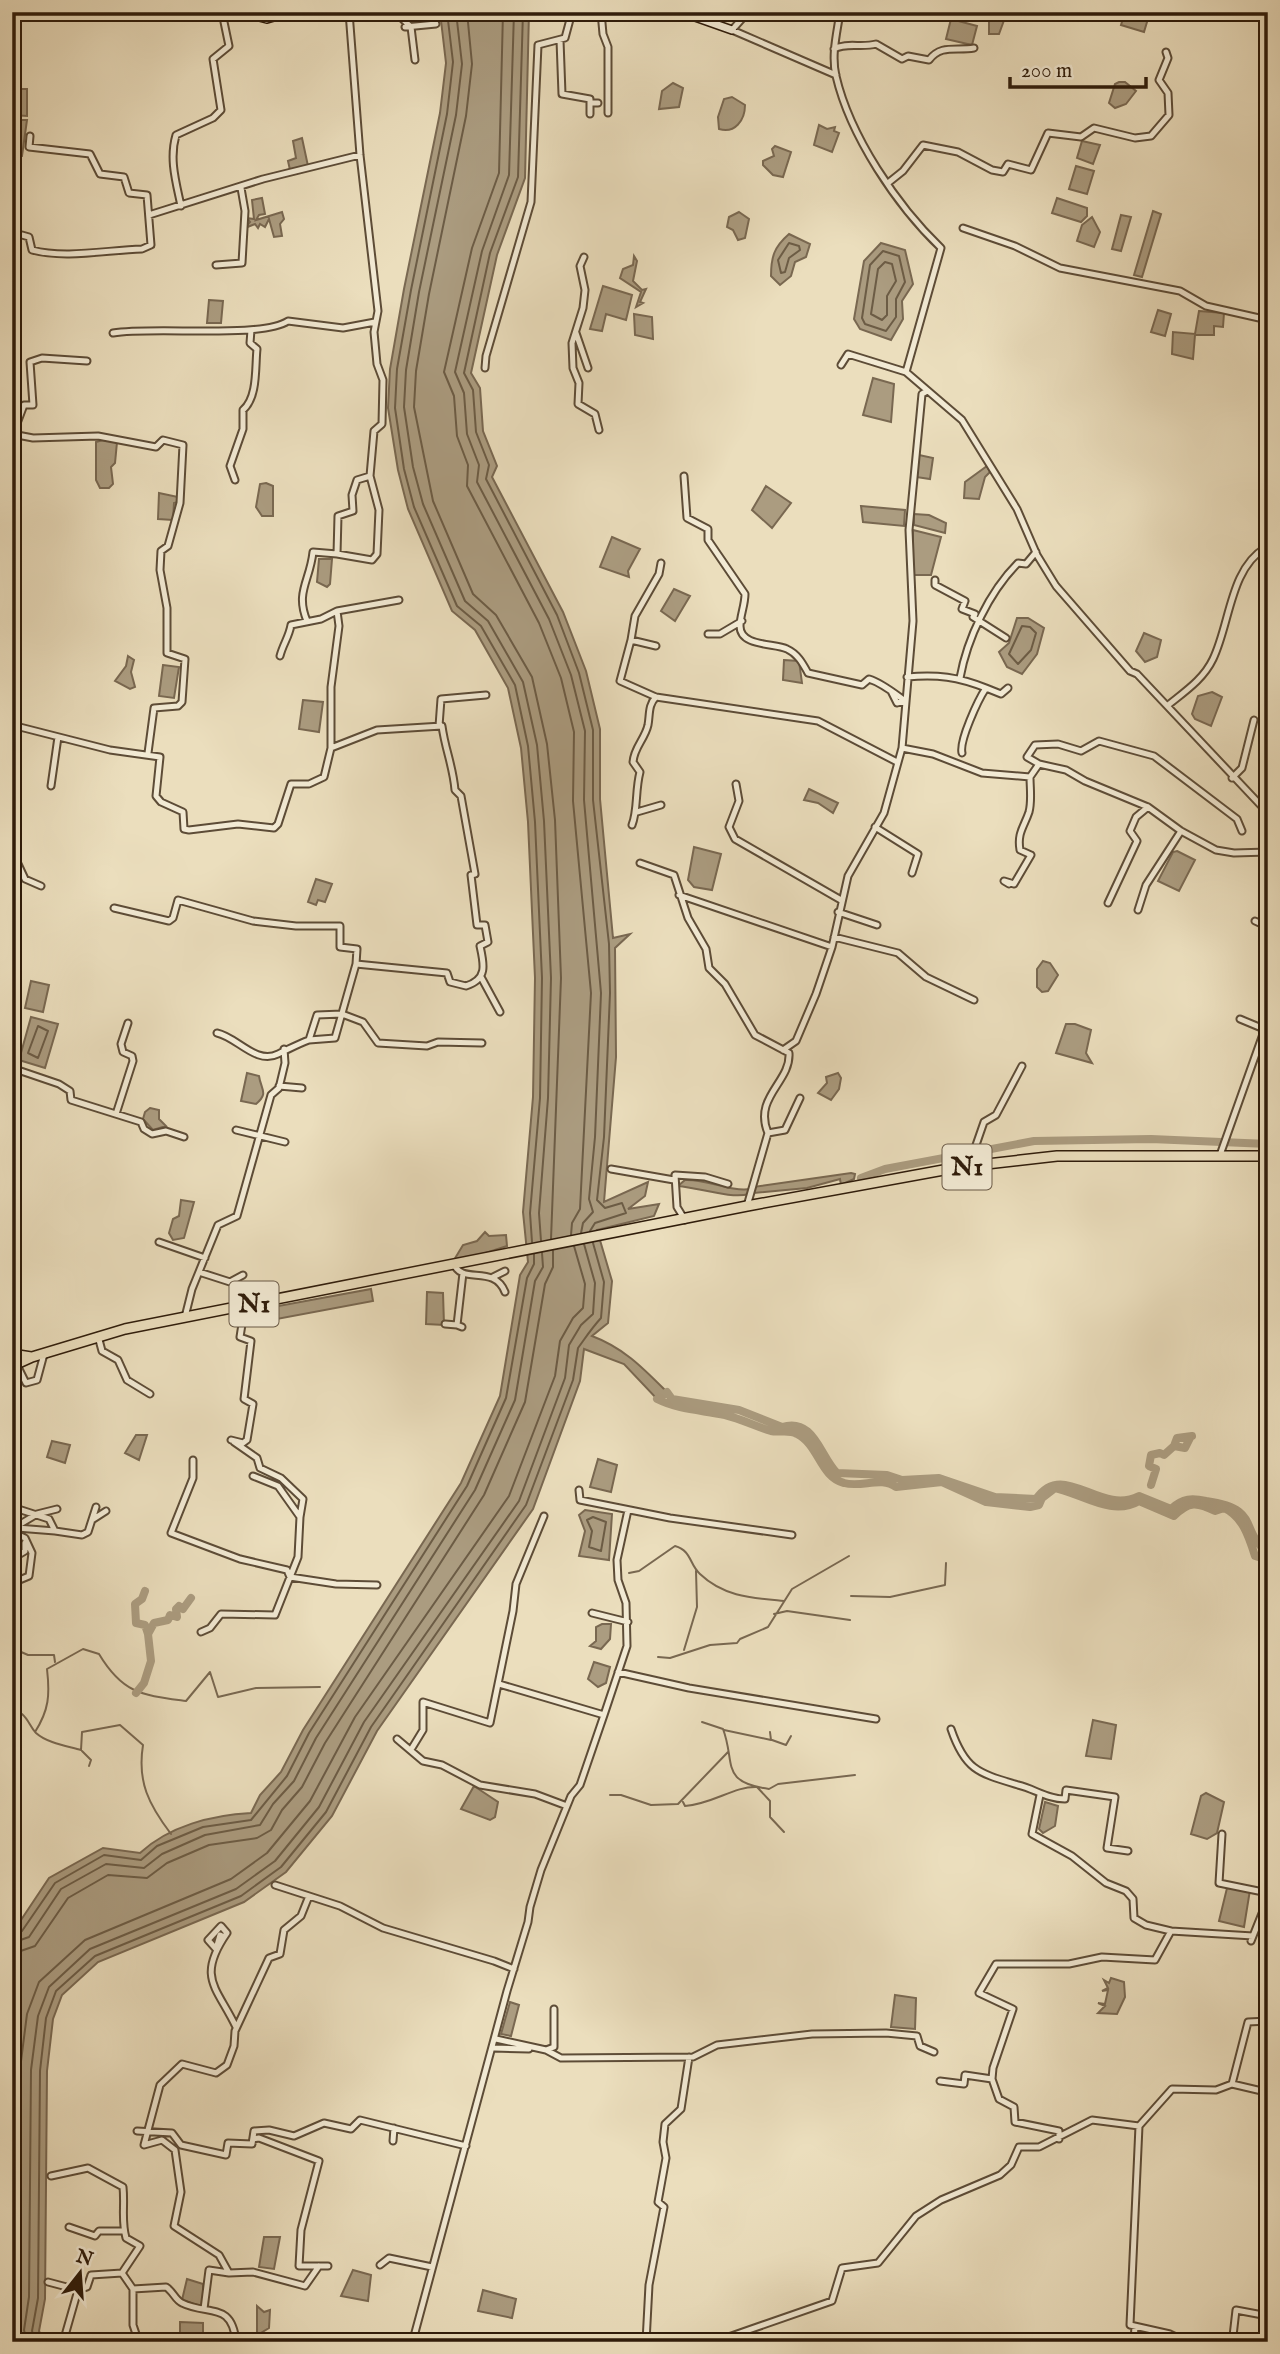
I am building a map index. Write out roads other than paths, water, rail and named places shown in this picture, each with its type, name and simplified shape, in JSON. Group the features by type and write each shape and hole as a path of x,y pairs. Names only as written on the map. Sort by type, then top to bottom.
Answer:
{"highway":[{"name":"N1","path":"15,1366 32,1357 98,1336 185,1317 978,1162 1057,1156 1268,1156"},
{"name":"N1","path":"12,1354 32,1357"}],"main road":[{"path":"241,12 267,19 291,12"},
{"path":"681,12 732,30"}],"street":[{"path":"181,206 173,169 173,145 176,135 213,118 221,110 213,60 229,46 225,22 227,12"},
{"path":"307,621 300,605 303,588 311,573 313,552 372,560 377,554 379,510 370,476 374,431 382,424 383,380 377,365 377,311 360,155 349,12"},
{"path":"395,12 408,27 415,61"},
{"path":"485,368 515,248 531,202 538,45 565,38 572,12"},
{"path":"601,12 603,34 608,47 608,113"},
{"path":"748,12 732,30 836,75"},
{"path":"840,12 834,48 836,75 868,152 918,224 941,248 906,372"},
{"path":"408,27 436,24"},
{"path":"560,40 562,94 590,99 590,114"},
{"path":"834,48 840,45 866,47 876,44 902,59 908,56 929,60 934,52 945,48 974,48"},
{"path":"888,183 903,171 923,145 958,152 992,170 1003,172 1008,164 1031,170 1048,133 1081,137 1094,128 1135,138 1151,136 1169,115 1168,93 1159,80 1168,58 1166,52"},
{"path":"590,103 598,103"},
{"path":"22,235 29,237 32,250 39,252 142,248 151,245 147,195 129,193 124,177 120,175 100,174 90,154 29,147 30,136"},
{"path":"149,215 263,179 360,155"},
{"path":"216,265 242,263 245,211 241,187"},
{"path":"963,228 1015,246 1060,268 1180,291 1206,306 1268,320"},
{"path":"584,257 580,266 585,290 572,343 572,357 579,383 578,404 595,414 599,430"},
{"path":"113,333 251,330 280,326 288,321 343,328 376,322"},
{"path":"234,480 230,466 243,429 243,410 248,405 254,378 257,349 250,343 251,330"},
{"path":"576,333 588,368"},
{"path":"841,365 848,354 906,372 962,420 1017,509 1036,552 1056,586 1130,671 1167,706 1232,778 1268,813"},
{"path":"87,361 42,358 30,362 33,405 24,405 13,434 33,438 98,436 156,447 163,440 173,440 183,445 180,503 168,546 161,551 160,570 167,608 167,653 185,659 182,702 178,706 153,708 148,753"},
{"path":"783,1049 791,1047 800,1034 832,947 848,876 884,813 902,748 913,621 909,530 922,394 927,391"},
{"path":"684,475 687,518 708,529 708,540 745,594 743,634 752,642 789,649 801,660 808,673 862,685 869,679 905,701"},
{"path":"337,554 338,516 353,511 352,495 357,480 370,476"},
{"path":"1167,706 1199,681 1212,660 1246,562 1265,548"},
{"path":"960,678 971,641 1008,573 1018,563 1026,564 1036,552"},
{"path":"661,563 659,574 635,617 620,681 656,697 818,721 897,762"},
{"path":"935,580 935,585 965,601 962,609 975,614 973,617 988,626 989,631 1006,640"},
{"path":"280,656 282,646 289,639 291,625 337,611 399,600"},
{"path":"12,724 110,750 148,753 160,757 156,796 161,802 183,811 184,829 238,824 274,828 278,824 290,783 309,784 324,778 331,748 331,687 339,626 337,611"},
{"path":"708,634 720,634 742,621"},
{"path":"631,640 656,646"},
{"path":"907,677 934,674 960,678 1001,694 1008,688"},
{"path":"962,753 960,744 964,731 973,720 986,688"},
{"path":"356,964 447,973 450,982 466,986 481,977 485,968 480,946 488,942 485,925 477,925 471,875 475,874 461,796 455,790 453,763 446,754 439,726 441,699 486,695"},
{"path":"632,825 637,812 634,798 640,772 633,762 634,754 645,735 651,703 656,697"},
{"path":"1232,778 1242,768 1254,720"},
{"path":"331,748 377,730 439,726"},
{"path":"51,786 58,737"},
{"path":"1242,831 1237,819 1197,787 1146,753 1099,741 1081,751 1043,743 1035,744 1027,757 1040,764 1066,770 1108,792 1148,807 1181,831 1216,850 1266,853"},
{"path":"902,748 933,754 982,773 1030,777"},
{"path":"1009,884 1004,881 1014,884 1031,855 1020,850 1019,833 1028,813 1030,777 1040,764"},
{"path":"736,784 739,801 729,827 735,839 841,900"},
{"path":"637,812 662,805"},
{"path":"1108,904 1137,841 1130,831 1136,817 1148,807"},
{"path":"875,827 918,854 912,873"},
{"path":"1138,910 1146,885 1181,831"},
{"path":"12,861 20,867 25,879 41,886"},
{"path":"640,863 674,875 688,918 706,949 709,968 725,984 755,1035 783,1049 790,1058 764,1111 768,1133 747,1206"},
{"path":"679,895 832,947"},
{"path":"114,908 169,921 173,918 178,900 253,921 296,926 340,926 340,947 357,949 356,964 335,1038 309,1040 278,1054 257,1055 228,1035 217,1033"},
{"path":"838,912 877,925"},
{"path":"1255,921 1268,927"},
{"path":"834,937 898,953 926,977 974,1000"},
{"path":"481,977 500,1012"},
{"path":"309,1040 317,1015 342,1014 364,1023 378,1043 427,1046 438,1042 482,1042"},
{"path":"1240,1019 1264,1029"},
{"path":"1220,1155 1268,1020"},
{"path":"116,1114 133,1061 132,1056 123,1052 121,1044 128,1023"},
{"path":"279,1086 285,1063 284,1049"},
{"path":"978,1162 977,1149 984,1122 996,1115 1022,1066"},
{"path":"12,1068 59,1084 70,1091 71,1100 141,1122 144,1129 152,1134 166,1131 184,1137"},
{"path":"185,1317 218,1225 237,1216 269,1093 279,1086 302,1088"},
{"path":"768,1133 785,1130 800,1098"},
{"path":"236,1130 285,1142"},
{"path":"611,1169 674,1180"},
{"path":"685,1220 679,1213 675,1175 684,1173 728,1184"},
{"path":"159,1242 205,1258"},
{"path":"454,1264 463,1273 494,1277 501,1283 505,1293"},
{"path":"494,1277 505,1271"},
{"path":"199,1272 230,1282 243,1275"},
{"path":"445,1324 460,1326 463,1273"},
{"path":"201,1632 210,1628 221,1614 275,1615 298,1557 303,1499 281,1478 260,1468 257,1458 231,1440 243,1443 247,1440 253,1404 244,1399 251,1341 240,1337 245,1305"},
{"path":"98,1336 102,1351 118,1360 125,1379 150,1394"},
{"path":"15,1366 26,1383 37,1380 44,1354"},
{"path":"193,1460 193,1478 172,1533 240,1559 287,1570 292,1577 336,1584 377,1585"},
{"path":"253,1476 278,1486 300,1517"},
{"path":"579,1490 580,1500 792,1535"},
{"path":"12,1507 49,1519 55,1531"},
{"path":"13,1530 86,1534 96,1507"},
{"path":"13,1530 37,1514 57,1509"},
{"path":"414,2341 541,1870 567,1806 580,1785 627,1646 628,1622 617,1560 628,1510"},
{"path":"92,1520 106,1511"},
{"path":"412,1748 423,1730 423,1702 490,1723 516,1584 544,1516"},
{"path":"12,1576 17,1581 24,1580 32,1569 32,1553 23,1537 13,1530"},
{"path":"20,1554 26,1551 23,1537"},
{"path":"592,1613 628,1622"},
{"path":"618,1672 690,1688 876,1719"},
{"path":"499,1684 604,1715"},
{"path":"951,1728 958,1749 969,1766 1000,1782 1020,1785 1040,1795 1065,1799 1066,1790 1115,1797 1107,1848 1128,1851"},
{"path":"397,1739 412,1748 423,1761 442,1765 480,1785 535,1794 567,1806"},
{"path":"1040,1795 1032,1833 1073,1856 1106,1883 1126,1891 1133,1899 1134,1918 1146,1925 1171,1931 1252,1938 1263,1911 1268,1911"},
{"path":"1222,1834 1219,1883 1268,1893"},
{"path":"275,1885 360,1915 383,1928 514,1969"},
{"path":"229,2273 219,2255 174,2227 181,2192 175,2150 162,2140 144,2145 160,2085 182,2064 216,2073 227,2065 234,2046 236,2027 269,1958 280,1954 284,1930 301,1916 309,1896"},
{"path":"216,1949 208,1940 221,1926 228,1933 216,1949 211,1977 216,1995 236,2027"},
{"path":"1059,2139 1059,2131 1015,2123 1014,2107 999,2099 992,2079 1013,2009 979,1993 996,1964 1069,1964 1102,1957 1155,1960 1171,1931"},
{"path":"546,2050 554,2047 554,2009"},
{"path":"1232,2084 1248,2022 1268,2021"},
{"path":"496,2039 546,2050 561,2058 689,2057 716,2045 812,2034 886,2033 917,2036 920,2046 934,2052"},
{"path":"494,2048 508,2051 537,2048"},
{"path":"646,2342 649,2286 664,2207 658,2202 666,2158 663,2142 665,2124 681,2109 689,2057"},
{"path":"940,2081 964,2084 965,2075 992,2079"},
{"path":"1187,2342 1170,2334 1130,2325 1139,2126 1172,2090 1216,2090 1232,2084 1266,2092 1268,2084"},
{"path":"137,2131 147,2134 172,2133 181,2145 226,2155 228,2143 252,2144 254,2131 269,2130 294,2136 324,2123 351,2129 360,2120 466,2146"},
{"path":"714,2342 832,2301 842,2267 878,2263 916,2216 941,2200 1000,2175 1011,2165 1018,2147 1039,2147 1092,2120 1139,2126"},
{"path":"393,2141 394,2128"},
{"path":"253,2139 259,2138 319,2161 298,2254 299,2266 328,2266"},
{"path":"51,2176 88,2168 123,2187 125,2202 121,2220 124,2231 127,2238 140,2246 122,2273"},
{"path":"69,2227 95,2236 99,2231 124,2231"},
{"path":"380,2264 389,2258 432,2267"},
{"path":"204,2309 209,2270 253,2272 305,2286 319,2266"},
{"path":"122,2273 133,2289 133,2325 137,2337 127,2337 128,2342"},
{"path":"48,2282 78,2291 86,2289 91,2275 122,2273"},
{"path":"133,2289 166,2287 179,2302 226,2316 236,2342"},
{"path":"64,2339 78,2291"},
{"path":"1224,2342 1233,2336 1236,2310 1268,2316"},
{"path":"1134,2342 1135,2326"}],"water":[{"path":"440,12 529,12 525,178 497,255 471,373 480,388 483,431 497,466 492,477 563,612 586,671 600,729 600,799 613,938 630,934 615,948 616,1057 604,1202 648,1182 645,1196 628,1209 659,1204 654,1216 597,1230 612,1281 608,1323 592,1336 623,1353 667,1392 657,1399 624,1364 584,1349 580,1381 533,1509 377,1731 332,1816 286,1872 244,1902 98,1962 62,1995 53,2019 47,2071 45,2299 39,2331 44,2342 12,2342 12,1928 17,1926 49,1878 103,1848 140,1853 178,1829 206,1819 251,1813 260,1795 281,1772 303,1730 461,1483 500,1396 520,1275 528,1262 523,1212 533,1097 535,978 528,822 521,748 508,688 475,630 452,611 408,509 398,470 388,408 390,369 404,289 440,113 446,63"},
{"path":"989,12 1007,12 999,34 989,34"},
{"path":"1125,12 1150,12 1144,32 1121,25"},
{"path":"951,19 977,26 972,45 946,39"},
{"path":"1125,82 1136,91 1126,104 1115,108 1109,103 1115,84"},
{"path":"673,83 683,88 679,107 659,109 662,91"},
{"path":"12,89 27,89 27,116 12,115"},
{"path":"732,97 745,105 741,121 734,128 719,129 718,117 724,99"},
{"path":"12,120 27,120 22,156 12,155"},
{"path":"819,125 827,129 835,127 834,131 839,133 832,152 814,145"},
{"path":"302,138 308,166 290,170 288,161 296,158 293,141"},
{"path":"1082,141 1100,145 1093,164 1077,158"},
{"path":"775,146 791,152 783,177 773,175 763,165 763,161 774,156 772,149"},
{"path":"1076,166 1094,171 1087,194 1069,189"},
{"path":"262,198 265,214 259,215 256,220 282,212 282,236 274,237 269,219 265,227 260,224 258,228 255,224 245,228 250,222 247,218 254,219 252,200"},
{"path":"1057,198 1087,208 1087,216 1081,222 1052,213"},
{"path":"1153,211 1161,214 1142,277 1134,275"},
{"path":"739,212 749,219 745,238 738,240 733,230 727,227 729,217"},
{"path":"1121,215 1131,217 1121,251 1112,249"},
{"path":"1092,217 1100,232 1094,247 1077,241 1082,225"},
{"path":"789,234 810,244 806,257 795,262 791,276 780,285 771,276 772,263 774,253"},
{"path":"881,243 905,250 913,284 902,301 903,319 891,340 860,329 854,319 864,261"},
{"path":"634,256 637,261 633,281 642,290 646,289 640,302 643,303 636,307 641,292 620,278 623,269 633,265"},
{"path":"603,286 632,295 626,320 606,314 602,331 590,329"},
{"path":"209,300 223,301 221,323 207,323"},
{"path":"1158,310 1171,314 1165,336 1151,332"},
{"path":"1199,311 1224,313 1223,327 1214,326 1214,335 1195,335 1193,359 1172,354 1173,332 1195,334"},
{"path":"634,314 652,317 653,339 635,335"},
{"path":"873,378 894,384 891,422 863,415"},
{"path":"96,442 117,442 115,463 111,467 113,484 109,488 100,488 96,480"},
{"path":"919,455 933,458 930,479 916,477"},
{"path":"987,466 990,472 985,477 979,499 964,498 965,482"},
{"path":"260,484 273,486 273,516 262,516 256,507"},
{"path":"766,486 791,503 772,528 752,510"},
{"path":"159,493 178,497 178,502 174,503 173,520 158,519"},
{"path":"861,506 905,510 904,526 863,522"},
{"path":"914,514 929,515 946,523 945,533 914,525"},
{"path":"913,530 941,537 931,575 913,575"},
{"path":"612,537 640,549 628,571 629,577 600,567"},
{"path":"319,559 332,559 330,584 327,587 317,582"},
{"path":"674,589 690,596 675,621 661,611"},
{"path":"1017,618 1028,618 1044,628 1037,654 1022,674 1007,667 999,652 1009,643"},
{"path":"1144,633 1161,640 1157,657 1145,662 1136,651"},
{"path":"128,656 134,660 131,672 135,687 130,689 115,681 126,666"},
{"path":"784,660 799,661 802,683 783,680"},
{"path":"163,665 179,667 174,698 159,696"},
{"path":"1212,692 1222,697 1211,726 1195,719 1192,714 1198,696"},
{"path":"303,700 323,702 319,732 299,729"},
{"path":"809,789 838,803 833,813 818,803 804,800"},
{"path":"694,847 721,854 712,890 694,887 688,880"},
{"path":"1177,851 1195,860 1179,891 1158,881 1173,852"},
{"path":"316,879 332,884 325,902 318,900 316,905 308,902"},
{"path":"1043,961 1050,963 1058,975 1048,991 1042,992 1037,987 1037,969"},
{"path":"31,981 49,985 43,1012 25,1008"},
{"path":"31,1017 58,1024 45,1068 19,1060"},
{"path":"1066,1024 1075,1024 1091,1030 1086,1053 1092,1063 1056,1053"},
{"path":"247,1073 259,1076 263,1094 256,1104 241,1101"},
{"path":"838,1073 841,1078 839,1089 831,1100 818,1093 827,1083 826,1077"},
{"path":"150,1108 159,1110 159,1119 166,1126 153,1130 143,1119"},
{"path":"855,1174 854,1179 841,1185 840,1179 807,1188 754,1193 753,1187"},
{"path":"685,1180 734,1189 751,1189 749,1194 733,1195 678,1186"},
{"path":"181,1200 194,1202 184,1238 173,1240 169,1233 173,1219 179,1216"},
{"path":"485,1232 489,1236 506,1235 507,1246 461,1261 454,1260 463,1245 477,1241"},
{"path":"371,1289 373,1301 245,1325 246,1312"},
{"path":"427,1292 443,1293 444,1325 426,1324"},
{"path":"136,1435 147,1435 139,1460 125,1453"},
{"path":"52,1441 70,1445 65,1463 47,1457"},
{"path":"598,1459 617,1465 611,1492 590,1487"},
{"path":"585,1510 612,1514 609,1560 579,1556 585,1531 579,1515"},
{"path":"611,1624 610,1639 601,1649 590,1646 596,1641 596,1627"},
{"path":"594,1662 610,1667 606,1683 598,1687 588,1679"},
{"path":"1093,1720 1116,1725 1111,1759 1086,1756"},
{"path":"474,1786 498,1802 495,1817 490,1820 461,1809"},
{"path":"1206,1793 1224,1802 1217,1833 1207,1839 1191,1834 1201,1796"},
{"path":"1045,1802 1058,1806 1055,1826 1043,1833 1039,1829"},
{"path":"1227,1888 1250,1890 1244,1927 1219,1921"},
{"path":"1111,1978 1124,1982 1125,1997 1117,2014 1098,2013 1105,2006 1098,2003 1105,2004 1108,1990 1102,1991 1108,1988 1104,1980 1109,1983"},
{"path":"895,1995 916,1998 915,2029 891,2027"},
{"path":"510,2002 519,2005 511,2036 501,2034"},
{"path":"264,2237 280,2237 274,2269 259,2267"},
{"path":"353,2270 371,2275 368,2301 341,2296"},
{"path":"187,2279 203,2284 203,2307 182,2300"},
{"path":"483,2290 516,2299 512,2318 478,2311"},
{"path":"257,2306 264,2312 270,2310 269,2328 261,2333 258,2342 250,2342 257,2333"},
{"path":"180,2322 203,2323 203,2342 180,2342"}],"waterway":[{"path":"861,1178 885,1169 1034,1141 1151,1139 1268,1144"},
{"path":"1268,1553 1259,1544 1242,1515 1224,1505 1192,1499 1171,1509 1139,1496 1124,1500 1110,1499 1058,1484 1047,1488 1036,1499 995,1497 939,1478 902,1480 887,1475 837,1473 815,1440 802,1428 793,1425 782,1427 739,1410 672,1399 667,1392 657,1399 682,1408 731,1417 771,1431 794,1433 810,1445 824,1468 836,1480 844,1483 884,1482 896,1487 942,1482 986,1502 1030,1507 1039,1505 1042,1498 1055,1488 1108,1506 1118,1507 1139,1501 1174,1516 1193,1504 1215,1511 1224,1508 1241,1522 1255,1556 1268,1560"},
{"path":"1174,1446 1177,1438 1192,1436"},
{"path":"1151,1485 1156,1469 1149,1466 1151,1455 1164,1455 1174,1446 1185,1448 1190,1438"},
{"path":"629,1573 639,1571 675,1546 685,1551 696,1570 719,1588 739,1595 784,1601"},
{"path":"658,1657 670,1658 710,1645 737,1643 740,1639 768,1627 792,1589 849,1556"},
{"path":"851,1596 890,1597 945,1585 946,1563"},
{"path":"684,1650 697,1607 696,1571"},
{"path":"145,1591 142,1599 135,1604 136,1623 145,1625 148,1634"},
{"path":"136,1693 144,1683 151,1661 148,1634 154,1623 168,1620 170,1615 177,1617 176,1609 179,1606 183,1609 191,1598"},
{"path":"774,1614 787,1611 850,1620"},
{"path":"12,1648 28,1655 54,1655 55,1662"},
{"path":"35,1732 47,1702 47,1669 83,1649 99,1654 125,1685 145,1694 171,1699 186,1701 210,1672 218,1697 256,1688 320,1687"},
{"path":"12,1716 22,1714 41,1736 57,1744 81,1750 82,1732 120,1725 143,1745 142,1770 146,1792 156,1813 171,1834"},
{"path":"702,1722 723,1729 732,1769 736,1776 753,1786 769,1789 778,1784 855,1775"},
{"path":"724,1730 771,1740 770,1732"},
{"path":"772,1740 786,1745 791,1736"},
{"path":"82,1751 91,1760 89,1766"},
{"path":"610,1795 621,1795 651,1805 678,1804 728,1752"},
{"path":"683,1802 685,1806 695,1805 740,1789 757,1787 770,1801 770,1817 784,1832"}]}
